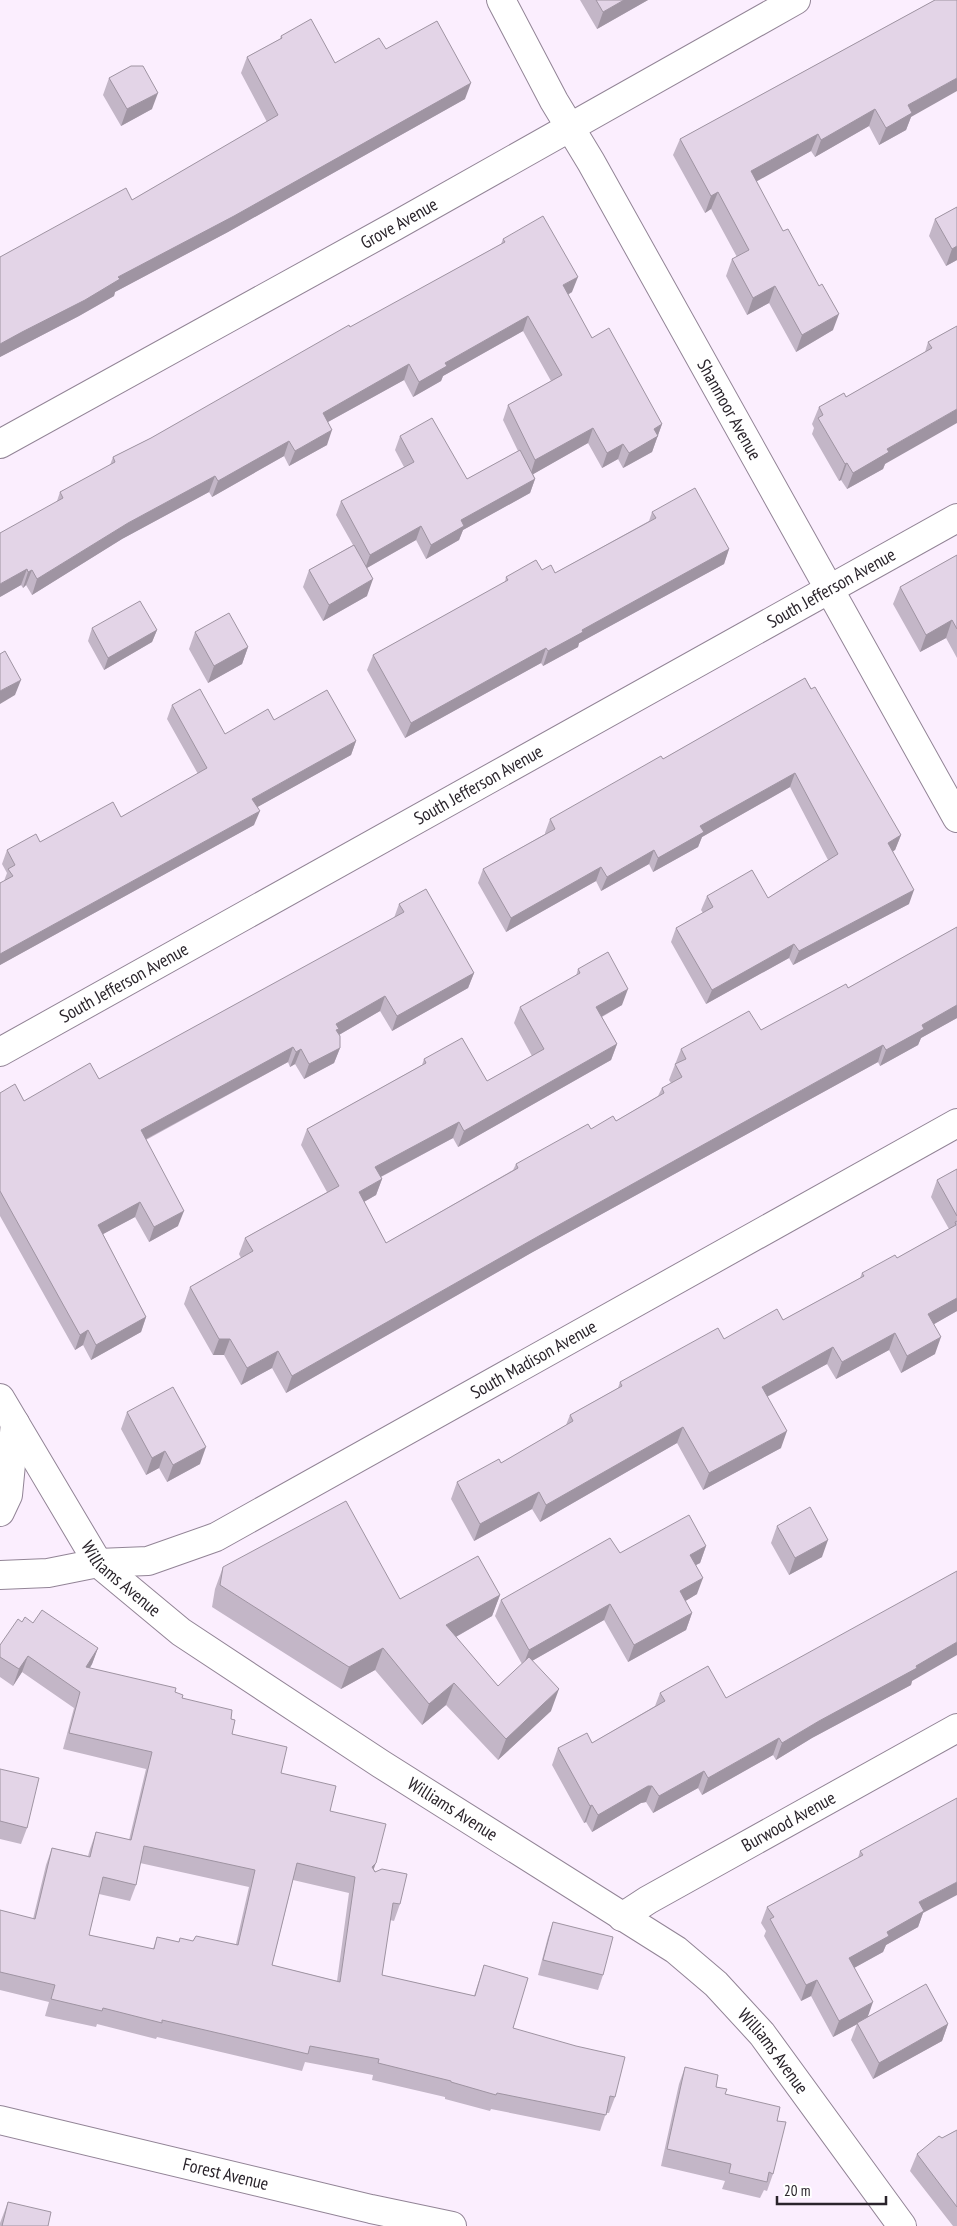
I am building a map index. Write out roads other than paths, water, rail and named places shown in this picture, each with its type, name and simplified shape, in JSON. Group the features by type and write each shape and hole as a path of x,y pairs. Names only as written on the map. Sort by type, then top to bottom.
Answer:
{"street":[{"name":"Shanmoor Avenue","path":"501,0 554,101 571,127 957,818"},
{"name":"Grove Avenue","path":"0,444 796,0"},
{"name":"South Jefferson Avenue","path":"0,1052 957,518"},
{"name":"South Madison Avenue","path":"0,1575 48,1573 98,1563 148,1561 216,1537 957,1124"},
{"name":"Williams Avenue","path":"0,1398 98,1563 180,1632 676,1950 716,1984 755,2027 902,2226"},
{"path":"0,1512 8,1495 15,1423"},
{"name":"Burwood Avenue","path":"622,1917 648,1900 957,1728"},
{"name":"Forest Avenue","path":"0,2120 370,2218 452,2226"}]}
